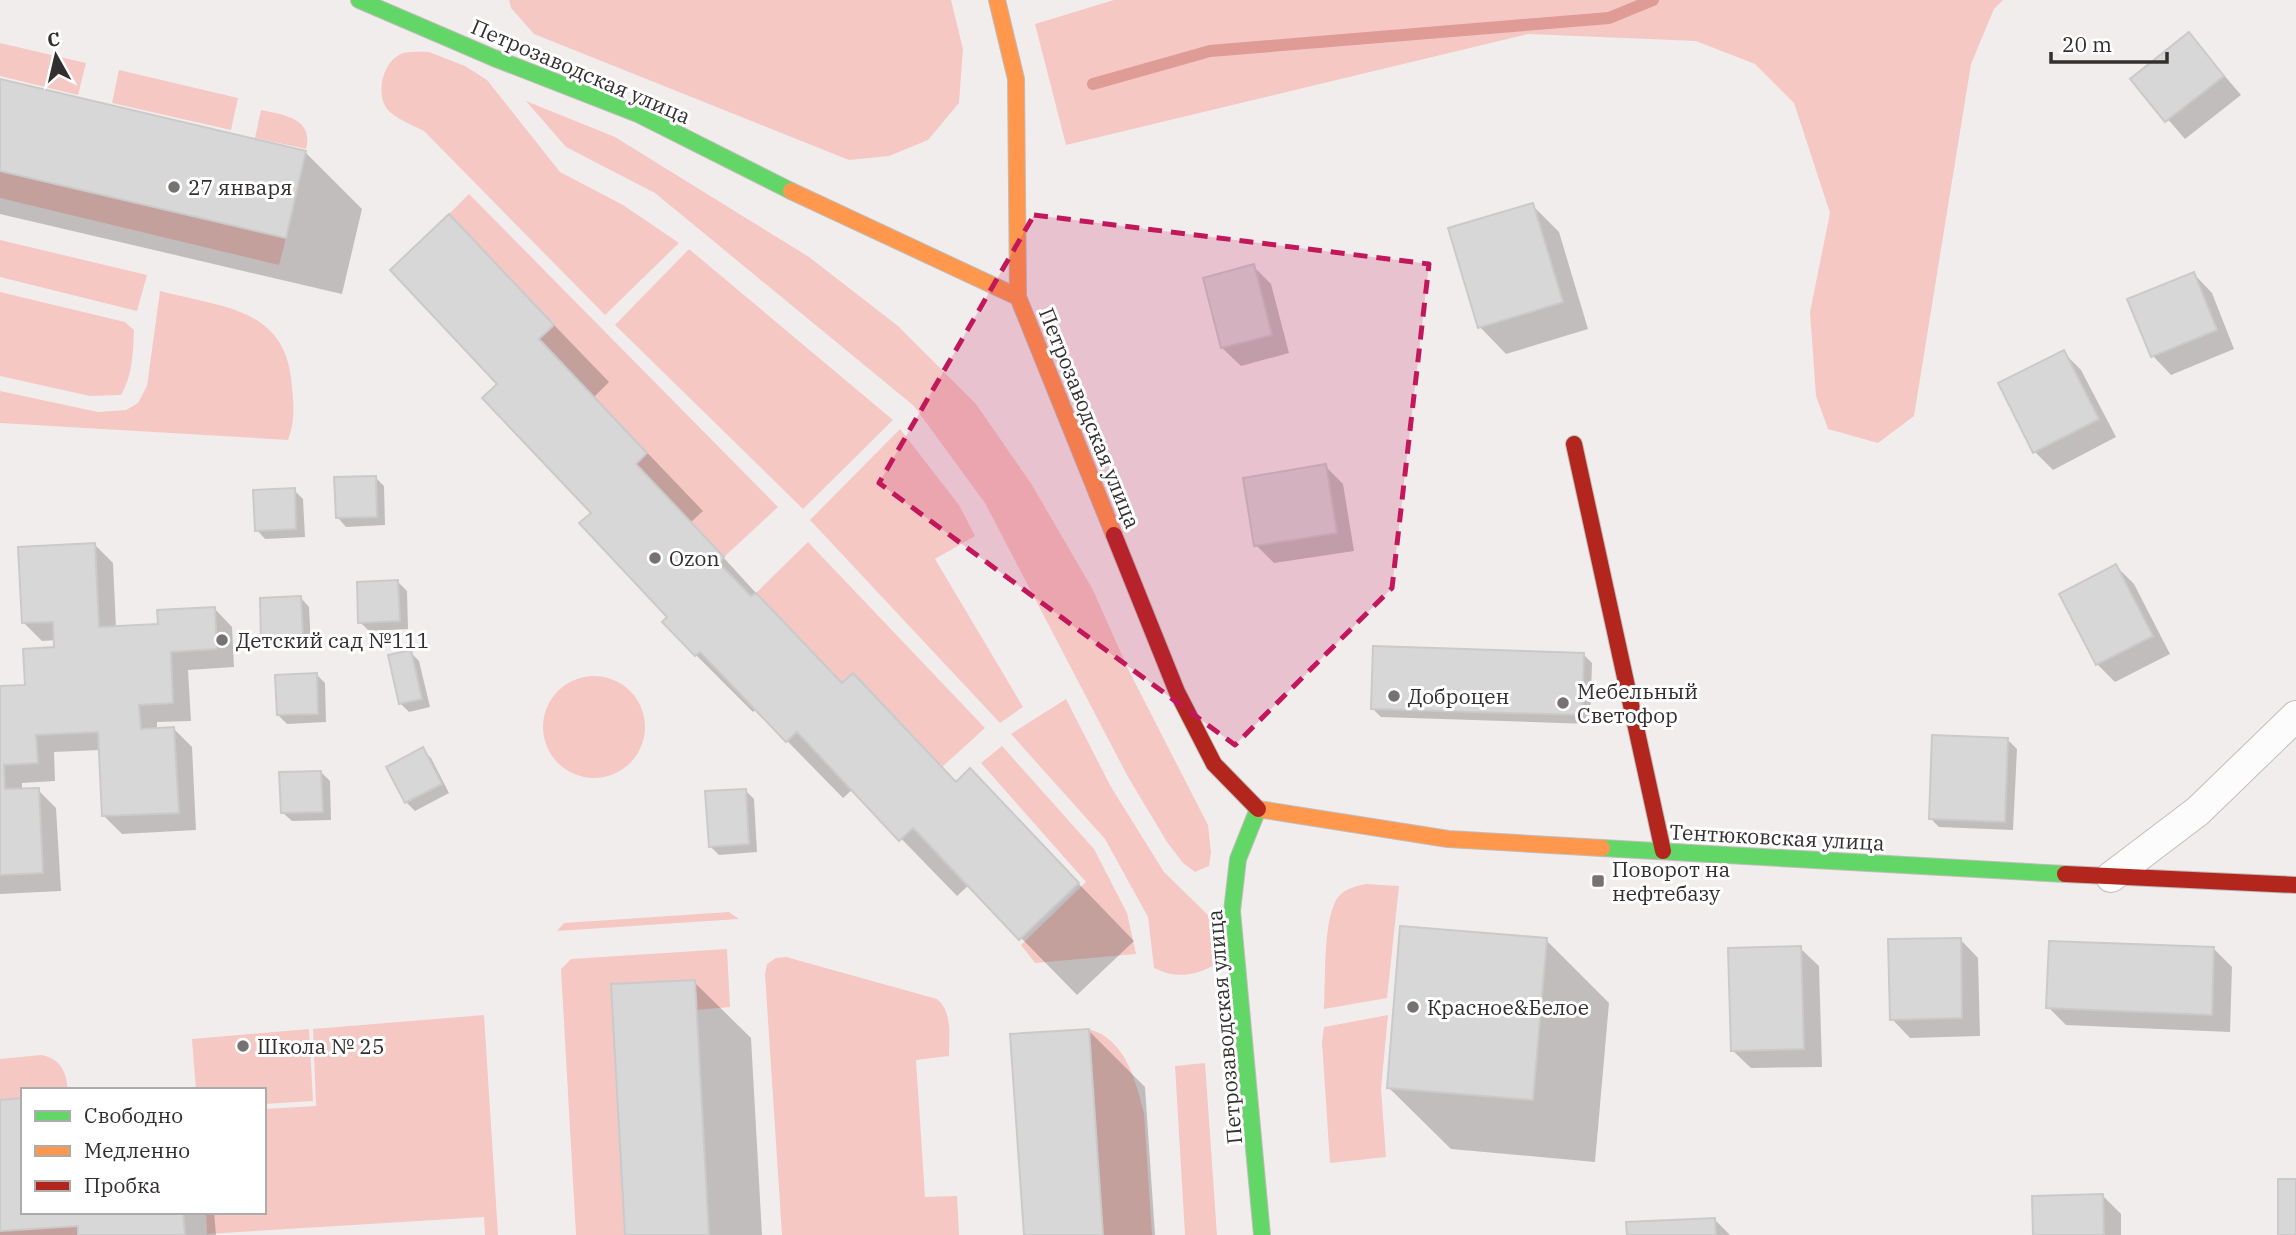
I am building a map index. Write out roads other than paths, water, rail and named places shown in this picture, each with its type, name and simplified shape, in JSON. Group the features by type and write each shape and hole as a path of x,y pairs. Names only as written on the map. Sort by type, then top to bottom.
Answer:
{"street":[{"name":"Петрозаводская улица","path":"359,0 396,7 494,58 638,114 834,213 1018,297 1177,692 1214,764 1258,809 1238,859 1232,911 1247,1041 1262,1235"},
{"path":"997,0 1016,79 1018,297"},
{"path":"1574,444 1663,851"},
{"path":"2111,877 2197,811 2296,716"},
{"name":"Тентюковская улица","path":"1258,809 1448,839 2296,885"}],"waterway":[{"path":"1093,84 1210,51 1609,18 1653,0"}],"place":[{"name":"27 января","path":"174,187"},
{"name":"Ozon","path":"655,558"},
{"name":"Детский сад №111","path":"222,640"},
{"name":"Доброцен","path":"1394,696"},
{"name":"Мебельный Светофор","path":"1563,703"},
{"name":"Поворот на нефтебазу","path":"1598,881"},
{"name":"Красное&Белое","path":"1413,1007"},
{"name":"Школа № 25","path":"243,1046"}]}
